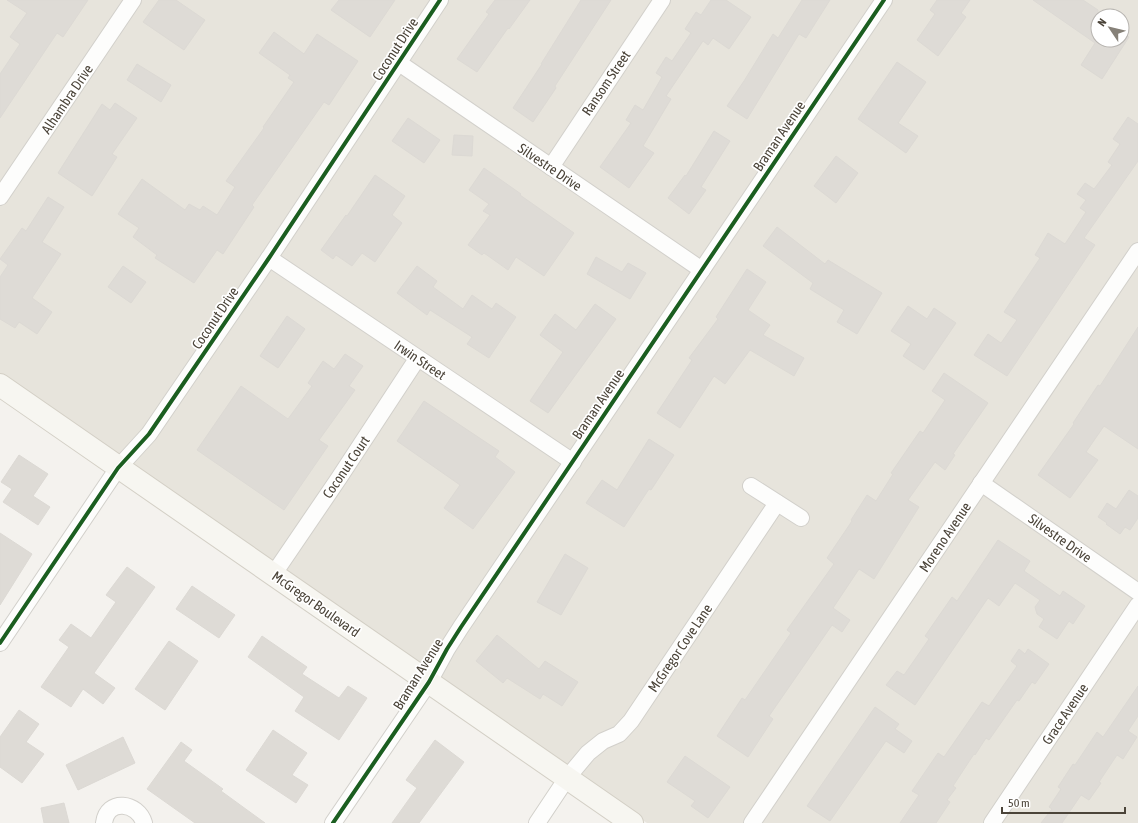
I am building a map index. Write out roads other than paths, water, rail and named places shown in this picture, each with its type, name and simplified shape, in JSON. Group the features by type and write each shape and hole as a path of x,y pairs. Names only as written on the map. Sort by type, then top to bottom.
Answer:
{"main road":[{"name":"McGregor Boulevard","path":"0,385 632,823"}],"street":[{"name":"Alhambra Drive","path":"0,197 133,0"},
{"name":"Coconut Drive","path":"0,643 118,468 149,434 269,258 440,0"},
{"name":"Ransom Street","path":"551,167 662,0"},
{"name":"Braman Avenue","path":"333,823 429,682 447,649 884,0"},
{"name":"Silvestre Drive","path":"399,63 702,270"},
{"name":"Moreno Avenue","path":"752,823 1138,251"},
{"name":"Irwin Street","path":"269,258 417,359 573,462"},
{"name":"Coconut Court","path":"273,575 417,359"},
{"name":"Silvestre Drive","path":"981,483 1138,592"},
{"path":"751,486 801,518"},
{"name":"McGregor Cove Lane","path":"537,823 567,778 588,753 603,741 619,734 631,721 777,503"},
{"name":"Grace Avenue","path":"992,823 1138,605"},
{"path":"104,823 105,816 110,810 120,805 132,808 142,816 144,823"}]}
